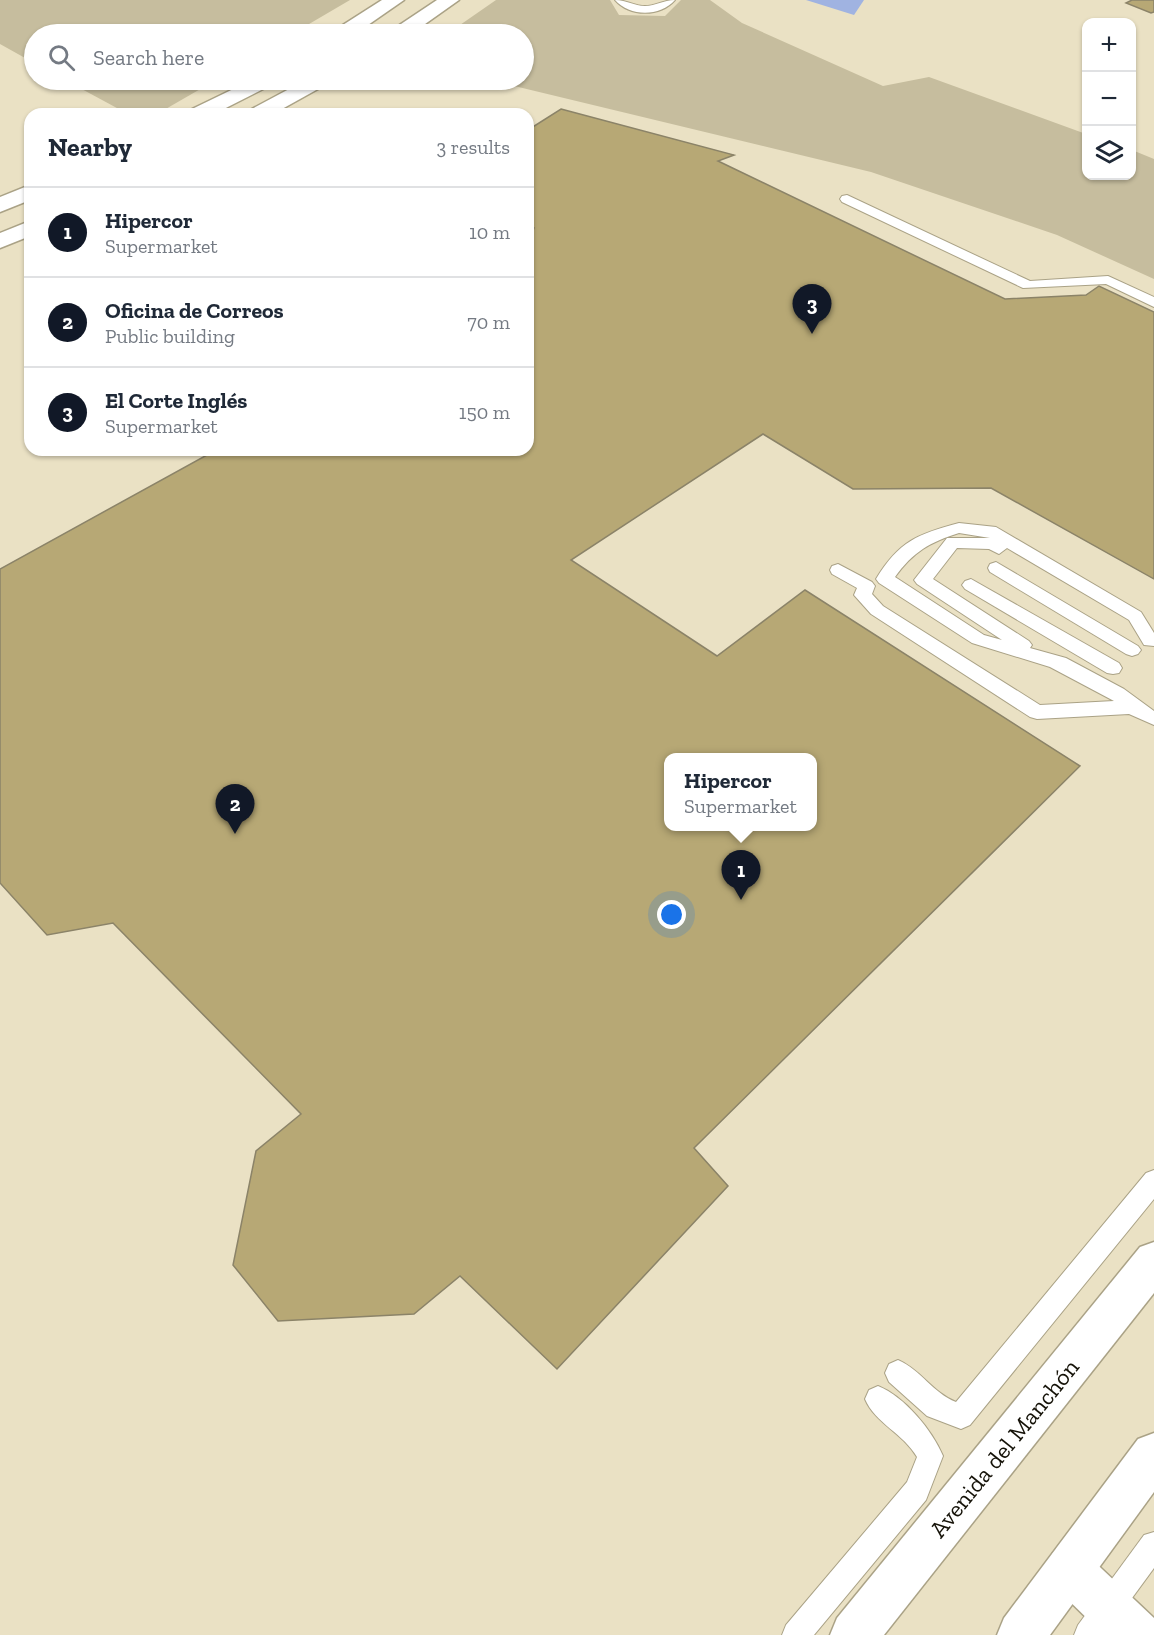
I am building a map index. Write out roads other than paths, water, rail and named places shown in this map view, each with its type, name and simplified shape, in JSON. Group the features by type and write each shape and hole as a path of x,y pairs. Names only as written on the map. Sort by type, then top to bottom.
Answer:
{"main road":[{"path":"358,24 395,0"},
{"path":"414,24 450,0"},
{"path":"210,108 248,90"},
{"path":"267,108 300,90"},
{"path":"226,108 235,97"},
{"path":"0,205 24,195"},
{"path":"0,218 24,208"},
{"path":"0,241 24,231"},
{"name":"Avenida del Manchón","path":"854,1635 1154,1261"},
{"path":"1021,1635 1154,1455"},
{"path":"1069,1569 1112,1625"}],"lane":[{"path":"621,0 632,8 647,9 662,6 669,0"},
{"path":"848,199 1028,285 1108,280 1154,303"},
{"path":"838,570 866,586 885,579 899,559 927,537 959,528 990,531 1135,616 1152,644"},
{"path":"1152,644 992,544 953,542 923,580 1017,642 1060,663 1154,718"},
{"path":"996,568 1131,650"},
{"path":"885,579 978,639 1060,663"},
{"path":"971,585 1113,668"},
{"path":"866,586 863,596 877,610 1037,712 1124,701"},
{"path":"1124,701 1113,685 1113,668 1120,657 1131,650 1152,644"},
{"path":"898,1373 936,1407 960,1416 1154,1181"},
{"path":"796,1635 917,1491 930,1456 920,1437 878,1399"},
{"path":"1112,1625 1154,1545"}],"water":[{"path":"806,0 864,0 854,15"}],"place":[{"name":"El Corte Inglés","path":"812,334"},
{"name":"Oficina de Correos","path":"235,834"},
{"name":"Hipercor","path":"741,900"}]}
